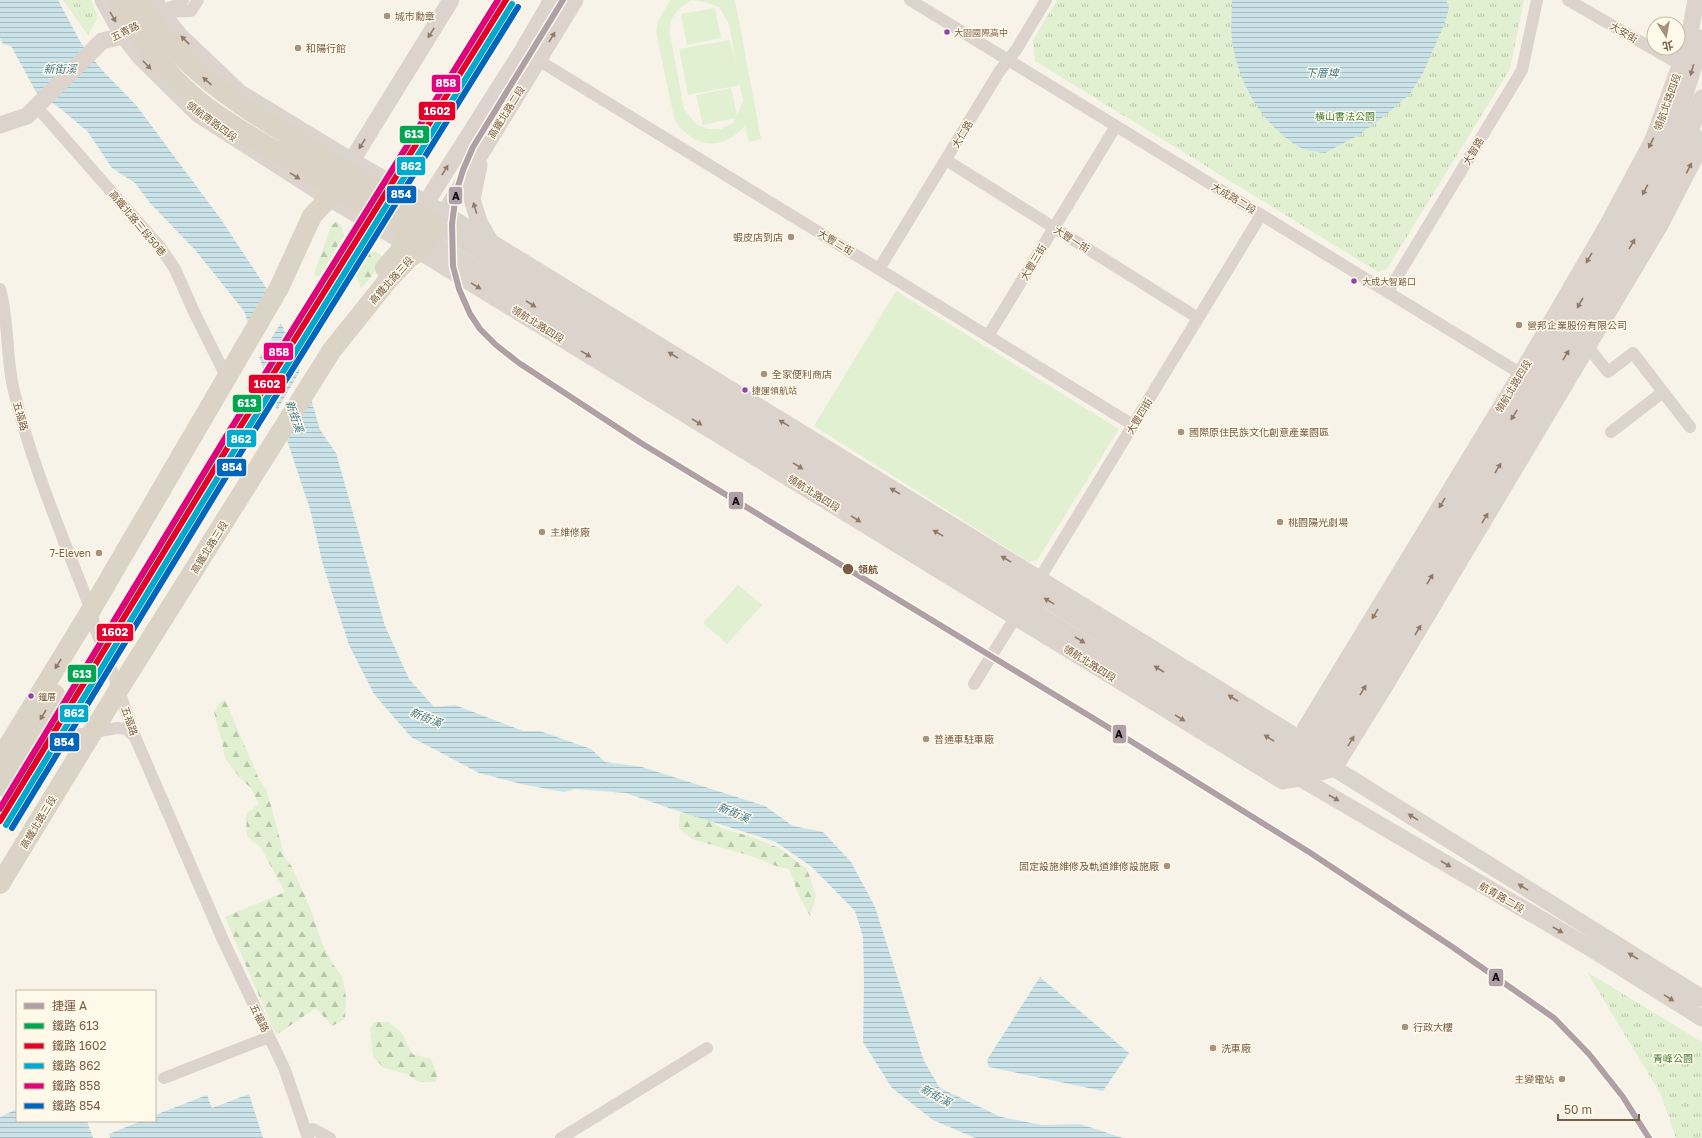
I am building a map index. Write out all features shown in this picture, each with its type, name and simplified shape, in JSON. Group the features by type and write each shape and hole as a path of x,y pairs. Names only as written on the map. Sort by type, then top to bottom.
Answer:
{"main road":[{"name":"領航南路四段","path":"119,0 144,18"},
{"name":"領航南路四段","path":"140,0 150,48 173,75 204,105 249,135 340,179"},
{"name":"領航北路四段","path":"340,179 423,227"},
{"path":"0,786 9,749 93,619 198,444 233,373 281,296 321,227 340,179"},
{"name":"高鐵北路三段","path":"0,857 86,732 262,454 307,380 389,279 409,258 423,227"},
{"name":"高鐵北路三段","path":"0,884 86,732"}],"street":[{"name":"領航南路四段","path":"103,0 180,36 240,93 340,179"},
{"path":"144,18 180,4 183,0"},
{"path":"144,18 191,11 198,0"},
{"path":"340,179 451,0"},
{"name":"高鐵北路二段","path":"423,227 552,0"},
{"name":"高鐵北路二段","path":"423,227 482,150 575,0"},
{"name":"大成路二段","path":"910,0 1540,385"},
{"name":"大仁路","path":"879,269 1046,0"},
{"name":"大智路","path":"1388,292 1522,70 1537,0"},
{"name":"大安街","path":"1568,0 1681,65"},
{"name":"領航北路四段","path":"340,179 739,414 1036,585 1297,731 1540,385 1607,226 1653,140 1688,44 1696,0"},
{"name":"五青路","path":"39,105 102,41 115,38 144,18"},
{"name":"領航北路四段","path":"423,227 491,243 1036,585 1303,759 1326,765 1386,684 1540,385 1656,169 1677,120 1693,69 1702,32"},
{"name":"大豐二街","path":"538,60 1133,425"},
{"name":"領航北路四段","path":"423,227 1019,611 1291,771 1300,778 1303,759 1647,218 1688,138 1702,98"},
{"path":"0,125 10,123 27,116 39,105"},
{"name":"高鐵北路三段50巷","path":"39,105 160,247 175,269 194,312 233,373"},
{"name":"大豐三街","path":"988,336 1116,126"},
{"name":"領航北路四段","path":"1540,385 1587,346 1660,225 1695,157 1702,139"},
{"path":"482,150 472,199 479,222 491,243"},
{"name":"大豐一街","path":"946,160 1198,318"},
{"name":"大豐四街","path":"974,684 1036,585 1261,215"},
{"name":"五福路","path":"0,288 4,304 13,386 46,494 117,683 135,736 223,940 285,1070 307,1135"},
{"path":"1587,346 1608,372 1633,353 1690,427"},
{"path":"1611,432 1662,392"},
{"path":"9,749 86,732 117,728 126,729 135,736"},
{"path":"1297,731 1303,759"},
{"path":"1300,778 1326,765"},
{"name":"航青路二段","path":"1326,765 1702,998"},
{"name":"航青路二段","path":"1300,778 1592,950 1702,1018"},
{"path":"164,1078 269,1037"},
{"path":"563,1137 707,1048"},
{"path":"307,1135 313,1129 330,1138"}],"green space":[{"path":"63,0 91,0 98,17 88,35"},
{"path":"670,0 692,0 735,0 761,139 749,142 745,126 727,140 709,144 700,142 692,137 683,131 675,122 656,32 658,21","holes":["692,0 705,2 719,7 729,24 736,64 730,40 679,49 688,95 740,85 743,101 737,115 731,88 696,95 703,125 735,118 733,123 721,129 708,129 696,124 684,109 670,34 671,22 678,10"]},
{"name":"橫山書法公園","path":"1057,0 1524,0 1510,69 1387,269 1378,272 1035,61 1033,40"},
{"path":"715,8 721,38 687,45 681,14"},
{"path":"337,221 342,227 344,235 319,277 314,274 331,226"},
{"path":"375,251 387,259 361,288 356,275 363,256"},
{"path":"896,291 1119,429 1037,560 1029,562 814,426"},
{"path":"738,585 762,605 727,644 703,623"},
{"path":"225,700 259,779 267,791 285,858 292,867 311,910 322,943 334,966 342,976 346,997 345,1019 332,1026 316,1008 276,1035 225,917 285,892 261,848 247,836 246,814 259,804 250,787 241,779 225,759 214,712 220,702"},
{"path":"680,813 705,817 723,829 749,836 779,848 807,869 816,896 810,916 799,896 789,869 692,839 679,828"},
{"name":"青峰公園","path":"1587,972 1702,1042 1702,1138 1676,1138 1660,1093"},
{"path":"374,1022 389,1022 402,1033 412,1054 431,1059 437,1074 436,1082 418,1082 407,1074 384,1068 373,1057 370,1028"}],"water":[{"name":"新街溪","path":"0,0 58,0 81,43 101,69 136,105 220,218 269,292 312,402 320,430 336,453 385,626 409,679 434,707 455,705 523,731 540,731 591,749 605,762 642,767 765,806 793,826 823,832 851,862 875,907 924,1061 940,1088 1001,1117 1042,1125 1080,1124 1123,1138 975,1138 933,1120 892,1088 863,1042 863,937 855,911 812,867 776,842 626,793 575,789 564,792 521,784 479,773 411,737 374,694 349,645 323,565 310,509 244,311 196,251 150,203 135,183 112,168 88,132 61,109 36,92 11,46 3,44 0,38"},
{"name":"下厝埤","path":"1232,0 1446,0 1449,9 1444,25 1423,73 1410,94 1359,135 1325,153 1301,148 1288,139 1265,117 1248,91 1236,61 1233,46 1231,23"},
{"path":"1040,977 1129,1053 1103,1091 989,1067 987,1060"},
{"path":"249,1094 263,1138 110,1138 109,1134 139,1122 156,1122 156,1115 207,1095 212,1108"},
{"path":"16,1109 16,1122 87,1122 93,1138 0,1138 0,1117"}],"pier":[{"path":"271,292 282,321 258,360 248,330"},
{"path":"301,369 311,395 285,438 276,412"}],"metro line":[{"name":"A","path":"563,0 473,147 463,170 456,193 452,224 453,266 459,289 470,314 480,329 496,345 519,363 641,443 1129,740 1309,852 1451,946 1554,1018 1589,1054 1623,1097 1649,1138"}],"rail line":[{"name":"613","path":"0,809 228,434 498,0"},
{"name":"858","path":"0,808 228,433 498,0"},
{"name":"1602","path":"0,821 234,437 506,0"},
{"name":"862","path":"6,825 240,441 512,4"},
{"name":"854","path":"12,828 246,444 518,7"}],"place":[{"name":"城市勳章","path":"387,16"},
{"name":"大園國際高中","path":"947,32"},
{"name":"和陽行館","path":"298,48"},
{"name":"蝦皮店到店","path":"791,237"},
{"name":"大成大智路口","path":"1354,281"},
{"name":"營邦企業股份有限公司","path":"1519,325"},
{"name":"全家便利商店","path":"764,374"},
{"name":"捷運領航站","path":"745,390"},
{"name":"國際原住民族文化創意產業園區","path":"1181,432"},
{"name":"桃園陽光劇場","path":"1280,522"},
{"name":"主維修廠","path":"542,532"},
{"name":"7-Eleven","path":"99,553"},
{"name":"領航","path":"848,569"},
{"name":"鐘厝","path":"31,696"},
{"name":"普通車駐車廠","path":"926,739"},
{"name":"固定設施維修及軌道維修設施廠","path":"1167,866"},
{"name":"行政大樓","path":"1405,1027"},
{"name":"洗車廠","path":"1213,1048"},
{"name":"主變電站","path":"1562,1079"}]}
